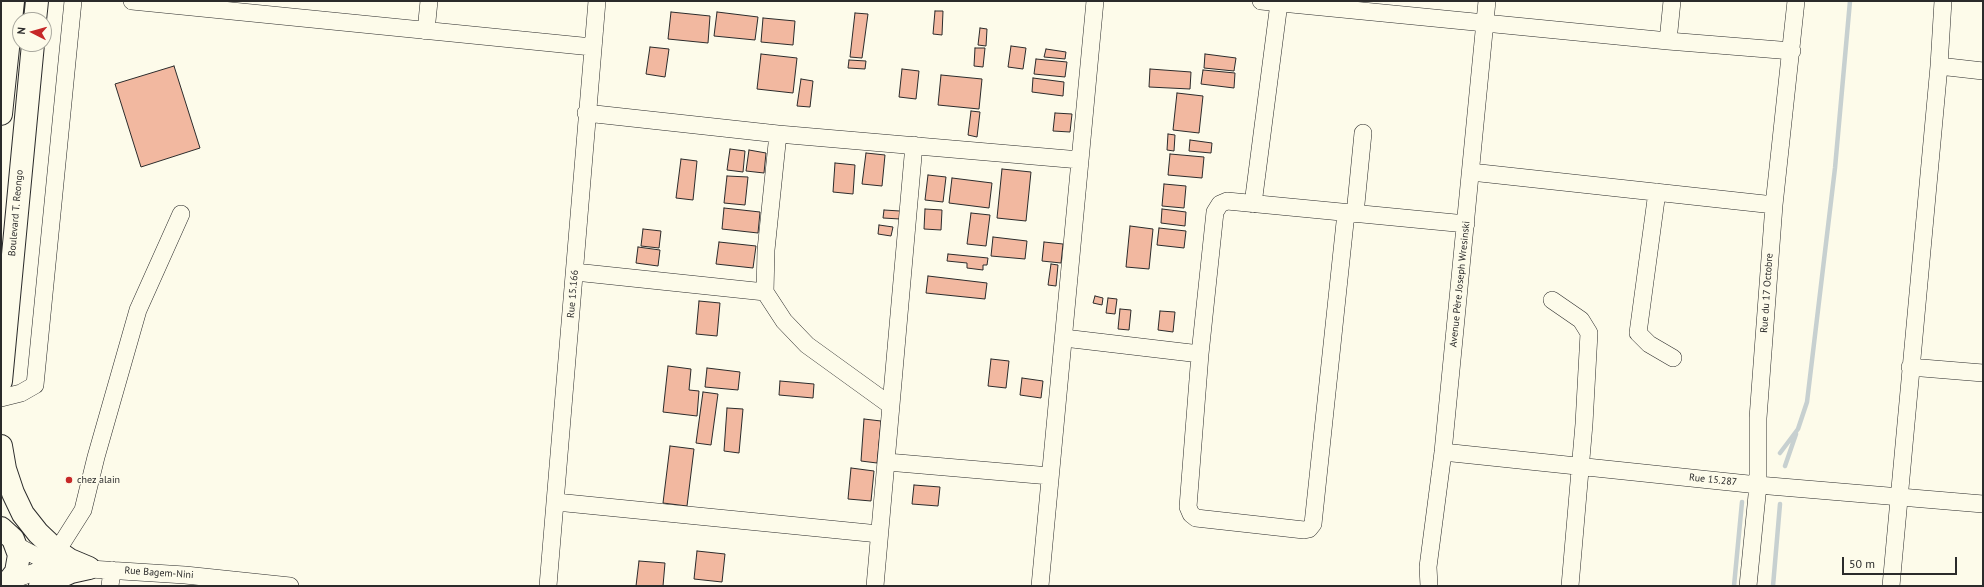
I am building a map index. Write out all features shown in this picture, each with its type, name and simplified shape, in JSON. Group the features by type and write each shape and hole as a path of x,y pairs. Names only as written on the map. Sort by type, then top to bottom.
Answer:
{"highway":[{"path":"1,114 12,1"},
{"path":"36,12 37,1"},
{"name":"Boulevard T. Reongo","path":"1,381 32,52"},
{"path":"1,446 7,475 23,514 38,533 57,551 82,568"},
{"path":"6,530 19,564 7,584"},
{"path":"40,586 82,568"}],"street":[{"path":"1,398 21,393 35,385 73,1"},
{"path":"132,1 426,32 592,47"},
{"path":"426,32 429,1"},
{"name":"Rue 15.166","path":"548,586 575,272 586,113 597,1"},
{"path":"1040,586 1095,1"},
{"path":"1262,1 1668,41 1792,51"},
{"name":"Avenue Père Joseph Wresinski","path":"1429,586 1428,568 1443,452 1487,1"},
{"path":"1668,41 1672,1"},
{"name":"Rue du 17 Octobre","path":"1748,586 1758,485 1758,418 1774,204 1792,51 1796,1"},
{"path":"1891,586 1910,366 1939,66 1943,1"},
{"path":"1254,204 1278,3"},
{"path":"1939,66 1983,71"},
{"path":"586,113 778,134 1080,160"},
{"path":"1363,133 1351,214 1313,524 1309,529 1304,530 1196,518 1191,514 1188,507 1200,354 1215,212 1220,204 1227,201 1351,214 1466,224"},
{"path":"778,134 766,250 765,292 784,321 807,345 890,405"},
{"path":"875,586 887,462 890,405 902,295 914,145"},
{"path":"1471,172 1774,204"},
{"path":"1656,192 1638,333 1649,344 1673,358"},
{"path":"57,551 83,510 96,457 138,310 181,214"},
{"path":"575,272 765,292"},
{"path":"1552,300 1581,320 1589,333 1581,467 1570,586"},
{"path":"1064,338 1200,354"},
{"path":"1910,366 1983,373"},
{"name":"Rue 15.287","path":"1443,452 1758,485 1983,504"},
{"path":"887,462 1050,476"},
{"path":"556,502 879,534"},
{"path":"6,530 38,557 82,568"},
{"path":"7,584 35,572 82,568"},
{"name":"Rue Bagem-Nini","path":"82,568 111,578 184,580 290,586"},
{"name":"Avenue Père Joseph Wresinski","path":"1421,586 1428,568"}],"building":[{"path":"935,11 943,11 942,35 933,34"},
{"path":"671,12 710,16 708,43 668,39"},
{"path":"717,12 758,17 755,40 714,36"},
{"path":"855,13 868,14 862,58 850,57"},
{"path":"763,18 795,21 793,45 761,42"},
{"path":"980,28 987,29 986,46 978,45"},
{"path":"1011,46 1026,48 1023,69 1008,67"},
{"path":"650,47 669,49 665,77 646,74"},
{"path":"975,48 985,48 983,67 974,66"},
{"path":"1046,49 1066,52 1065,59 1044,57"},
{"path":"761,54 797,58 793,93 757,89"},
{"path":"1205,54 1236,58 1234,71 1204,68"},
{"path":"1036,59 1067,62 1065,77 1034,74"},
{"path":"849,60 866,61 865,69 848,68"},
{"path":"174,66 200,148 141,167 115,84"},
{"path":"902,69 919,71 916,99 899,97"},
{"path":"1150,69 1191,72 1190,89 1149,87"},
{"path":"1203,70 1235,73 1234,88 1201,84"},
{"path":"941,75 982,79 979,109 938,105"},
{"path":"1033,78 1064,82 1063,96 1032,92"},
{"path":"801,79 813,81 810,107 797,106"},
{"path":"1177,93 1203,96 1199,133 1173,130"},
{"path":"971,111 980,112 977,137 968,135"},
{"path":"1055,113 1072,114 1070,132 1053,131"},
{"path":"1168,134 1175,135 1174,151 1167,150"},
{"path":"1190,140 1212,143 1211,153 1189,151"},
{"path":"730,149 745,151 743,172 727,170"},
{"path":"749,150 766,153 764,173 746,171"},
{"path":"866,153 885,155 882,186 862,184"},
{"path":"1170,154 1204,157 1202,178 1168,175"},
{"path":"681,159 697,161 693,200 676,198"},
{"path":"835,163 855,165 853,194 833,192"},
{"path":"1002,169 1031,172 1026,221 997,218"},
{"path":"928,175 946,177 943,202 925,200"},
{"path":"727,176 748,177 745,205 724,203"},
{"path":"952,178 992,183 989,208 949,203"},
{"path":"1164,184 1186,186 1184,208 1162,206"},
{"path":"724,208 760,212 758,233 722,229"},
{"path":"925,209 942,210 941,230 924,229"},
{"path":"1162,209 1186,212 1185,226 1161,223"},
{"path":"884,210 900,211 900,219 883,218"},
{"path":"971,213 990,215 986,246 967,244"},
{"path":"879,225 893,227 891,236 878,234"},
{"path":"1130,226 1153,229 1149,269 1126,267"},
{"path":"1159,228 1186,231 1184,248 1157,245"},
{"path":"643,229 661,231 659,248 641,246"},
{"path":"993,237 1027,241 1025,259 991,256"},
{"path":"719,242 756,246 753,268 716,264"},
{"path":"1044,242 1063,244 1061,263 1042,261"},
{"path":"638,247 660,250 658,266 636,263"},
{"path":"948,254 988,258 987,265 983,265 983,270 967,268 967,263 947,261"},
{"path":"1051,264 1058,265 1056,286 1048,285"},
{"path":"928,276 987,283 985,299 926,293"},
{"path":"1095,296 1103,298 1102,305 1093,303"},
{"path":"1108,298 1117,299 1115,314 1106,313"},
{"path":"699,301 720,303 717,336 696,334"},
{"path":"1120,309 1131,310 1129,330 1118,329"},
{"path":"1160,311 1175,312 1173,332 1158,330"},
{"path":"991,359 1009,361 1006,388 988,386"},
{"path":"668,366 691,369 689,390 699,391 697,416 663,412"},
{"path":"707,368 740,372 738,390 705,387"},
{"path":"1022,378 1043,381 1041,398 1020,395"},
{"path":"780,381 814,384 813,398 779,395"},
{"path":"703,392 718,394 711,445 696,443"},
{"path":"727,408 743,409 739,453 724,451"},
{"path":"864,419 881,421 877,463 861,461"},
{"path":"670,446 694,449 687,506 663,503"},
{"path":"851,468 874,471 871,501 848,499"},
{"path":"914,485 940,487 938,506 912,504"},
{"path":"697,551 725,554 722,582 694,579"},
{"path":"639,561 665,563 663,586 636,586"}],"waterway":[{"path":"1780,453 1798,429 1807,402 1835,168 1850,1"},
{"path":"1785,466 1796,434"},
{"path":"1734,586 1742,502"},
{"path":"1773,586 1780,504"}],"place":[{"name":"chez alain","path":"69,480"}]}
